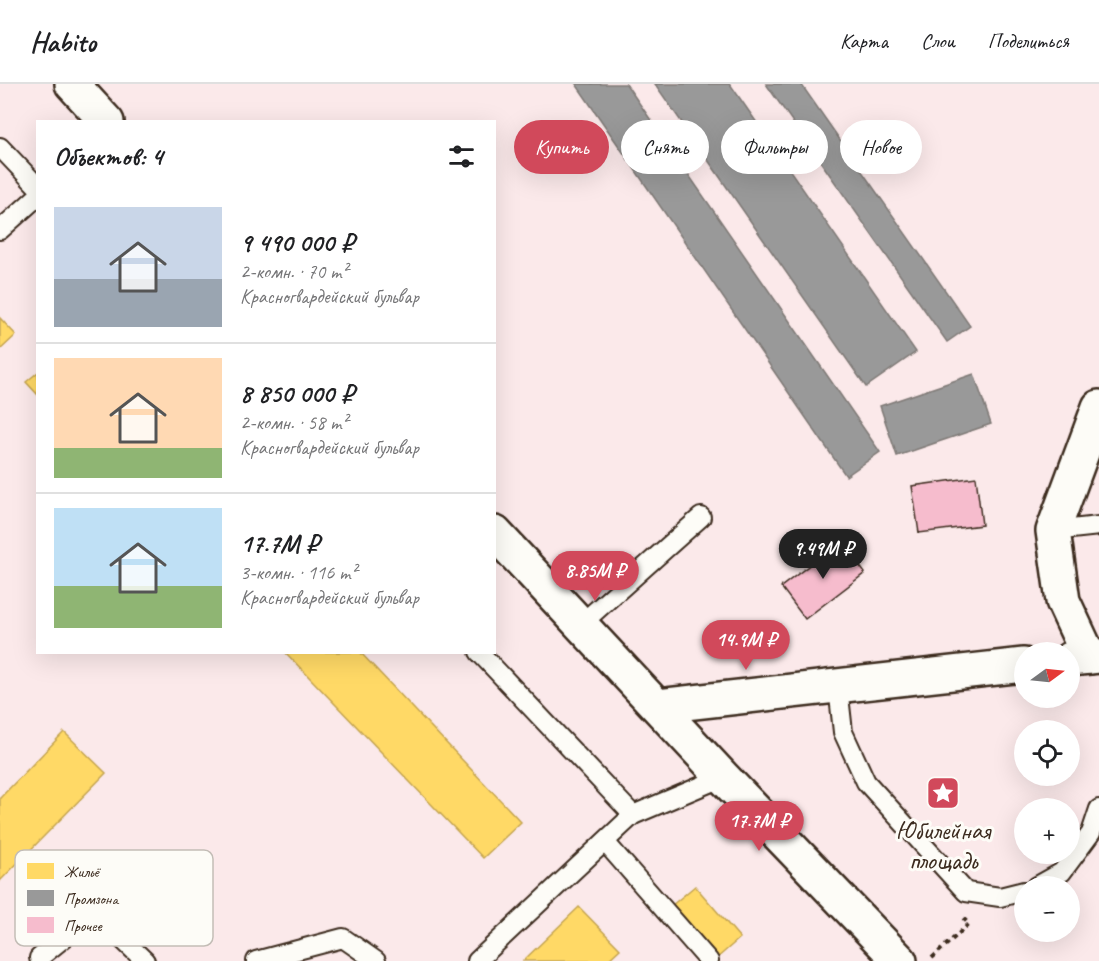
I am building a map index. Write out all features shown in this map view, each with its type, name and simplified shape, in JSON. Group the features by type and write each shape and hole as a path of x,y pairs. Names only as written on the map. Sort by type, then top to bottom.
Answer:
{"street":[{"path":"72,84 105,120"},
{"path":"1089,660 1063,601 1053,531 1099,407"},
{"path":"496,534 658,706 887,957"},
{"path":"658,706 1014,666"}],"lane":[{"path":"0,147 36,185"},
{"path":"0,230 36,198"},
{"path":"581,624 701,517"},
{"path":"1053,531 1099,526"},
{"path":"481,654 633,815"},
{"path":"838,687 843,732 866,782 966,892 1000,897 1014,894"},
{"path":"477,961 633,815 723,777"},
{"path":"1055,876 1062,872 1091,833 1099,809"},
{"path":"604,842 709,961"},
{"path":"256,961 343,938 376,961"},
{"path":"39,958 54,946"},
{"path":"129,946 145,961"}],"path":[{"path":"929,961 969,924 961,915"}],"building: Жильё":[{"path":"0,318 16,335 0,350"},
{"path":"36,374 36,393 26,382"},
{"path":"287,654 362,654 521,822 483,858"},
{"path":"64,732 106,773 30,850 15,850 15,866 0,881 0,798"},
{"path":"695,886 740,938 716,959 671,906"},
{"path":"579,907 620,949 607,961 523,961"}],"building: Промзона":[{"path":"576,84 626,84 651,120 621,120 621,149 609,132 609,120 601,120"},
{"path":"655,84 730,84 755,120 721,120 721,174 792,174 916,352 866,387 709,162 709,120 680,120"},
{"path":"766,84 801,84 826,120 791,120"},
{"path":"828,123 840,140 840,174 864,174 970,326 947,342 828,172"},
{"path":"638,174 688,174 880,452 846,476"},
{"path":"974,374 991,424 897,456 880,406"}],"building: Прочее":[{"path":"976,477 982,525 919,533 912,486"},
{"path":"841,541 865,573 805,619 781,587"}],"place":[{"name":"Юбилейная площадь","path":"943,793"}]}
